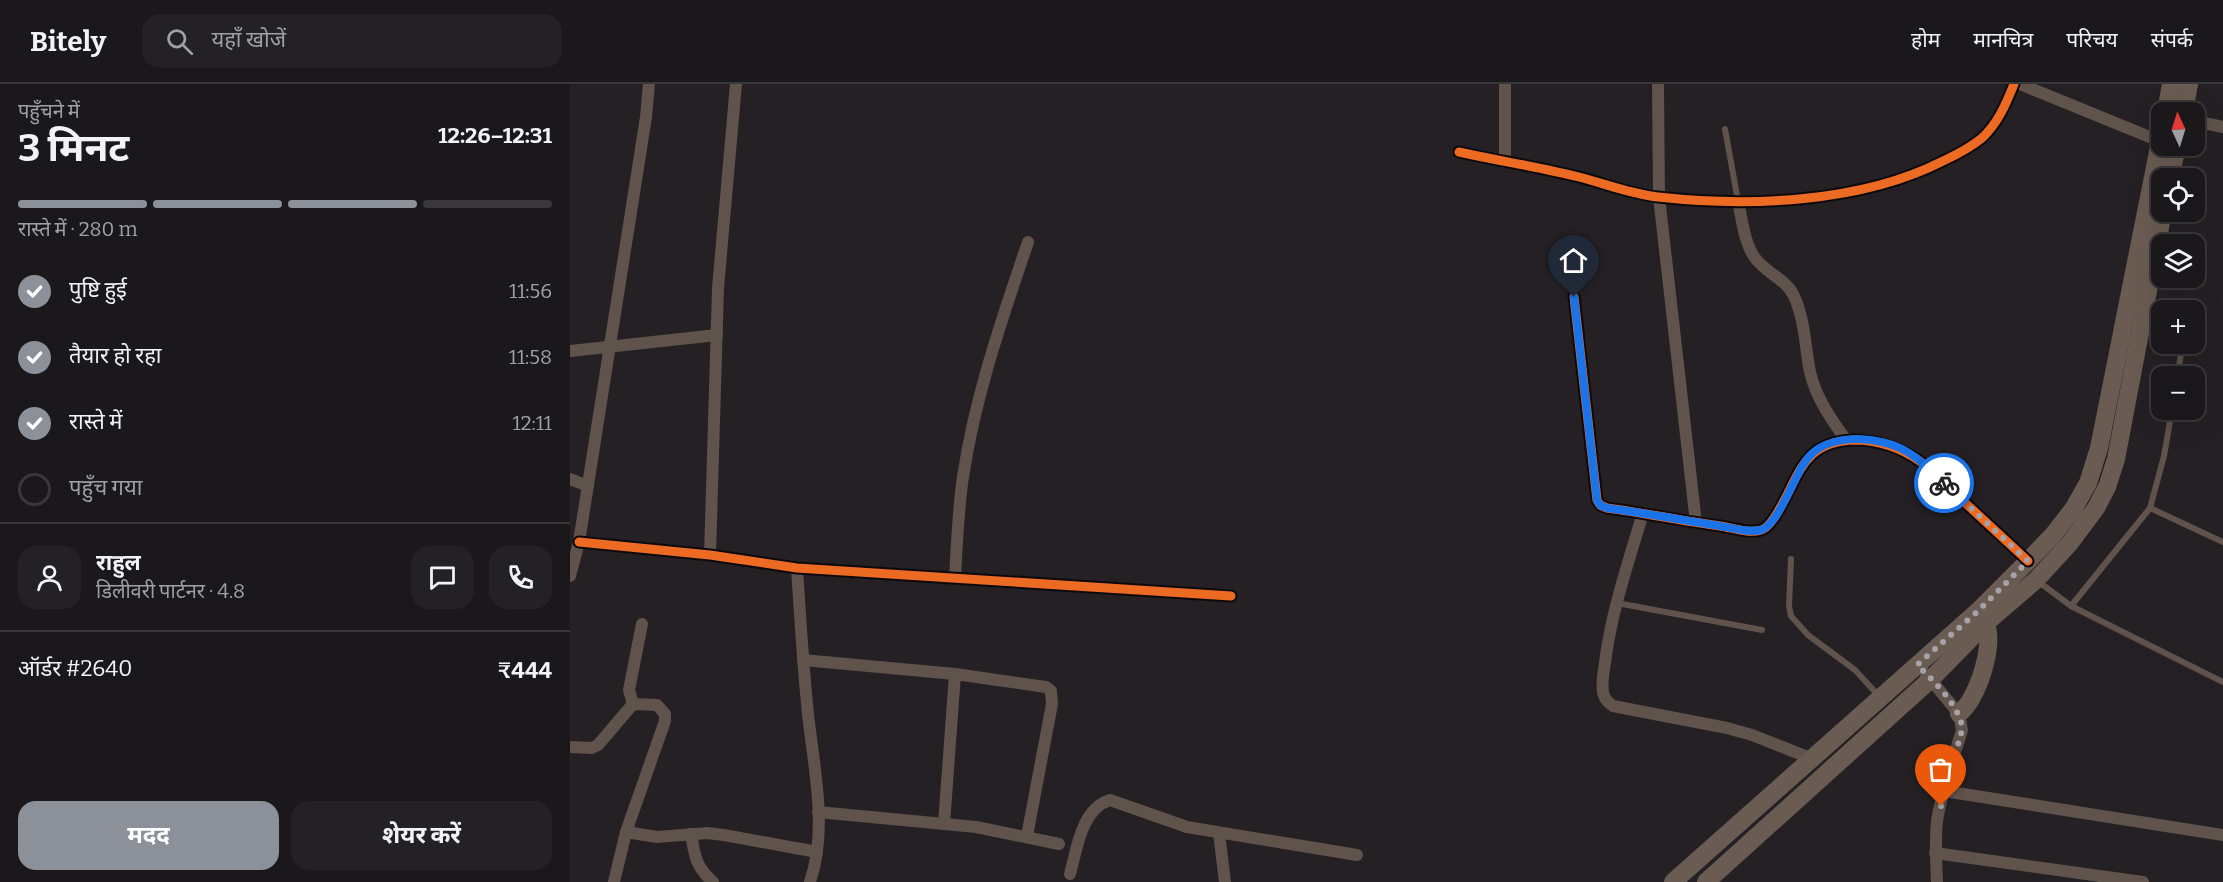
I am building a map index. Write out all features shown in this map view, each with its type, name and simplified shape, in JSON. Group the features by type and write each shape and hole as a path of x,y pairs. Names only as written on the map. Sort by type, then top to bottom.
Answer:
{"main road":[{"path":"2168,102 2171,84"},
{"path":"2186,102 2189,84"},
{"path":"1706,882 1931,679 2074,508 2088,483 2099,448 2162,156"},
{"path":"1673,882 1917,665 2036,580 2070,543 2096,508 2107,487 2116,459 2161,222"},
{"path":"1959,714 1971,699 1986,656 1989,643 1982,617"}],"street":[{"path":"570,576 579,542 588,486 646,117 649,84"},
{"path":"710,555 719,276 736,84"},
{"path":"1505,84 1505,162"},
{"path":"1658,84 1659,197 1696,523"},
{"path":"1460,153 1577,177 1623,191 1659,197 1738,201 1815,196 1876,186 1924,171 1956,154 1980,139 1996,122 2014,84"},
{"path":"2020,84 2151,135"},
{"path":"2205,123 2223,127"},
{"path":"1738,201 1751,252 1756,260 1783,281 1793,293 1800,310 1810,374 1815,390 1822,405 1846,440"},
{"path":"955,578 963,478 976,407 992,348 1028,242"},
{"path":"1574,297 1597,500 1600,505 1751,531 1768,527 1805,462 1814,451 1846,440 1867,440 1889,444 1908,452 2028,561"},
{"path":"570,351 717,335"},
{"path":"570,479 588,486"},
{"path":"1643,513 1616,603 1603,681 1603,693 1607,701 1613,706 1752,735 1813,759"},
{"path":"579,542 710,555 797,567 1231,596"},
{"path":"797,567 819,832 810,882"},
{"path":"633,704 629,690 642,624"},
{"path":"803,660 955,674 1046,687 1051,691 1052,704 1027,836"},
{"path":"1917,665 1959,714 1962,730 1937,821 1935,854 1937,882"},
{"path":"944,824 955,674"},
{"path":"570,747 592,748 598,745 633,704"},
{"path":"614,882 626,832 665,721 663,709 657,705 633,704"},
{"path":"1944,791 2223,835"},
{"path":"1070,874 1083,829 1089,817 1102,802 1110,800 1170,823 1357,855"},
{"path":"818,812 944,824 1027,836 1059,844"},
{"path":"626,832 657,837 691,834 723,835 817,852"},
{"path":"1219,833 1225,882"},
{"path":"691,834 696,862 713,882"},
{"path":"1935,854 2143,882"}],"lane":[{"path":"1725,129 1738,201"},
{"path":"2143,311 2151,313"},
{"path":"2071,606 2150,508 2164,456 2170,420"},
{"path":"2150,508 2223,542"},
{"path":"1791,558 1789,606 1791,616 1808,635 1855,670 1880,698"},
{"path":"2036,580 2071,606 2223,682"},
{"path":"1616,603 1762,630"}],"cycle path":[{"path":"1459,152 1564,173 1648,196 1729,202 1804,198 1877,186 1911,175 1973,145 1993,126 2014,84"},
{"path":"1574,297 1597,500 1600,505 1741,530 1761,530 1767,527 1774,518 1811,456 1821,448 1835,442 1872,441 1897,448 1921,462 2028,561"},
{"path":"579,542 710,555 797,568 1231,596"}],"way so far":[{"path":"1941,806 1962,723 1959,714 1917,665 1977,612 2028,561 1944,483"}],"route":[{"path":"1574,297 1597,500 1600,505 1751,531 1761,530 1768,527 1777,514 1805,462 1814,451 1846,440 1867,440 1889,444 1908,452 1944,483"}]}
